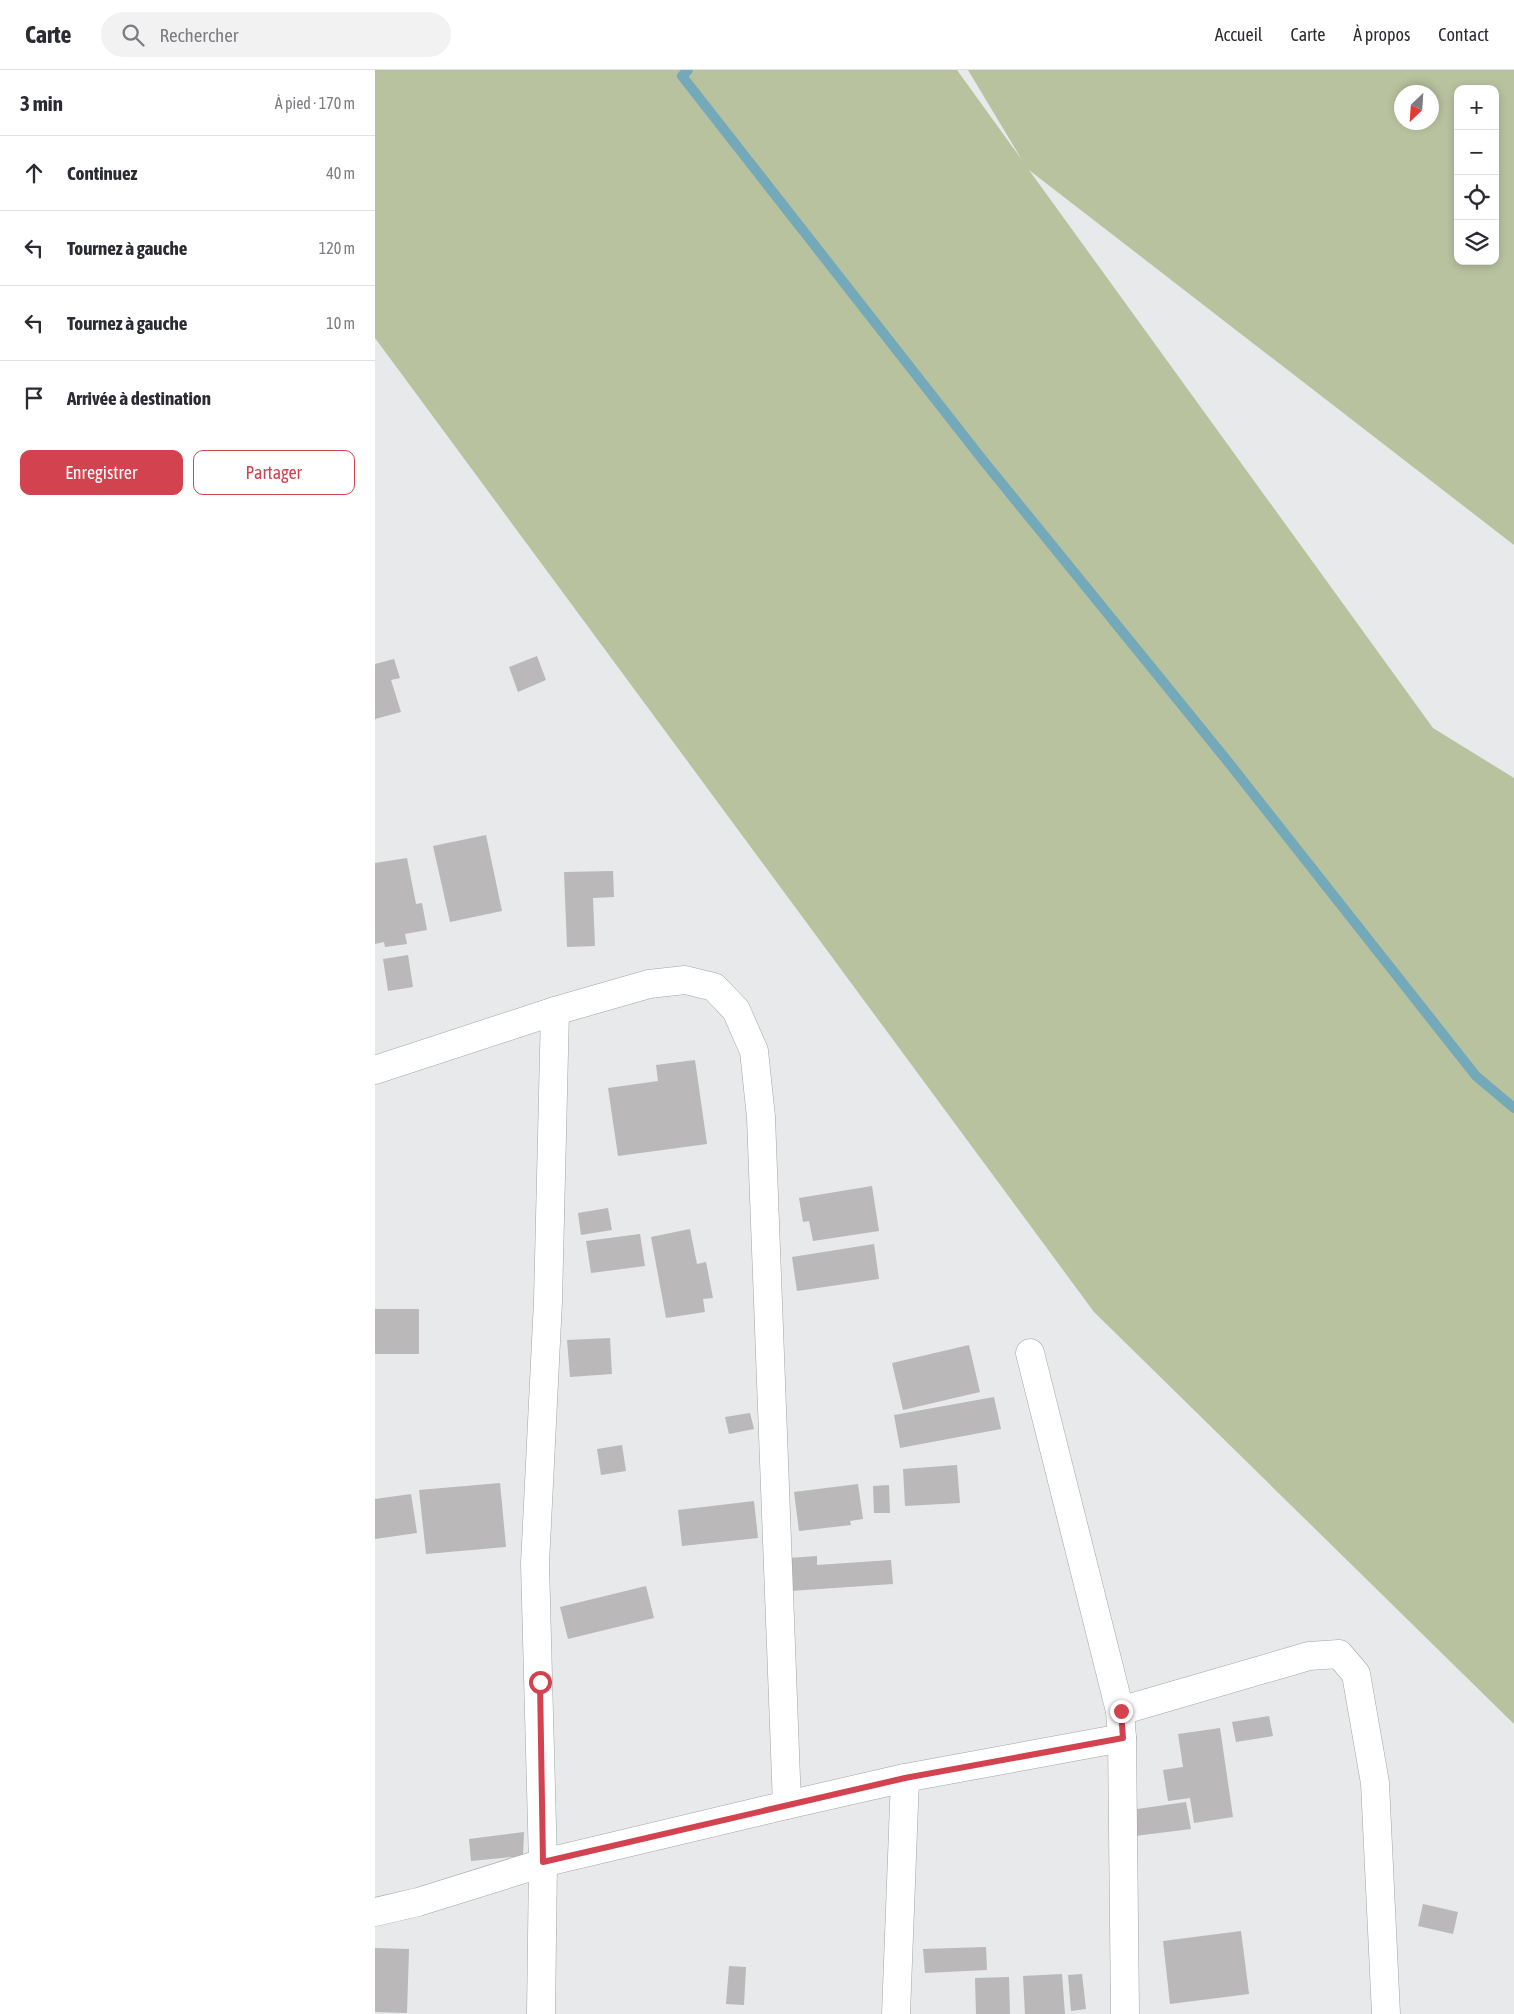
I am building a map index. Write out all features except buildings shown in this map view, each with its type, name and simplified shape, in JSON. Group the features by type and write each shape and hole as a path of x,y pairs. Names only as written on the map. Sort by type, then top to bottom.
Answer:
{"street":[{"path":"375,1070 555,1011 649,984 685,980 714,987 736,1010 754,1051 761,1117 787,1805"},
{"path":"541,2014 543,1862 535,1564 548,1301 555,1011"},
{"path":"1030,1353 1121,1711 1123,1738 1125,2014"},
{"path":"1121,1711 1309,1656 1339,1654 1356,1674 1375,1783 1386,2014"},
{"path":"375,1912 418,1902 543,1862 787,1805 905,1778 1123,1738"},
{"path":"896,2014 905,1778"}],"green space":[{"path":"375,70 957,70 1022,160 968,70 1514,70 1514,545 1029,170 1433,728 1514,778 1514,1724 1094,1312 375,338"}],"waterway":[{"path":"688,70 682,76 982,459 1229,763 1476,1076 1514,1108"}],"route":[{"path":"540,1682 543,1862 905,1778 1123,1738 1121,1711"}]}
